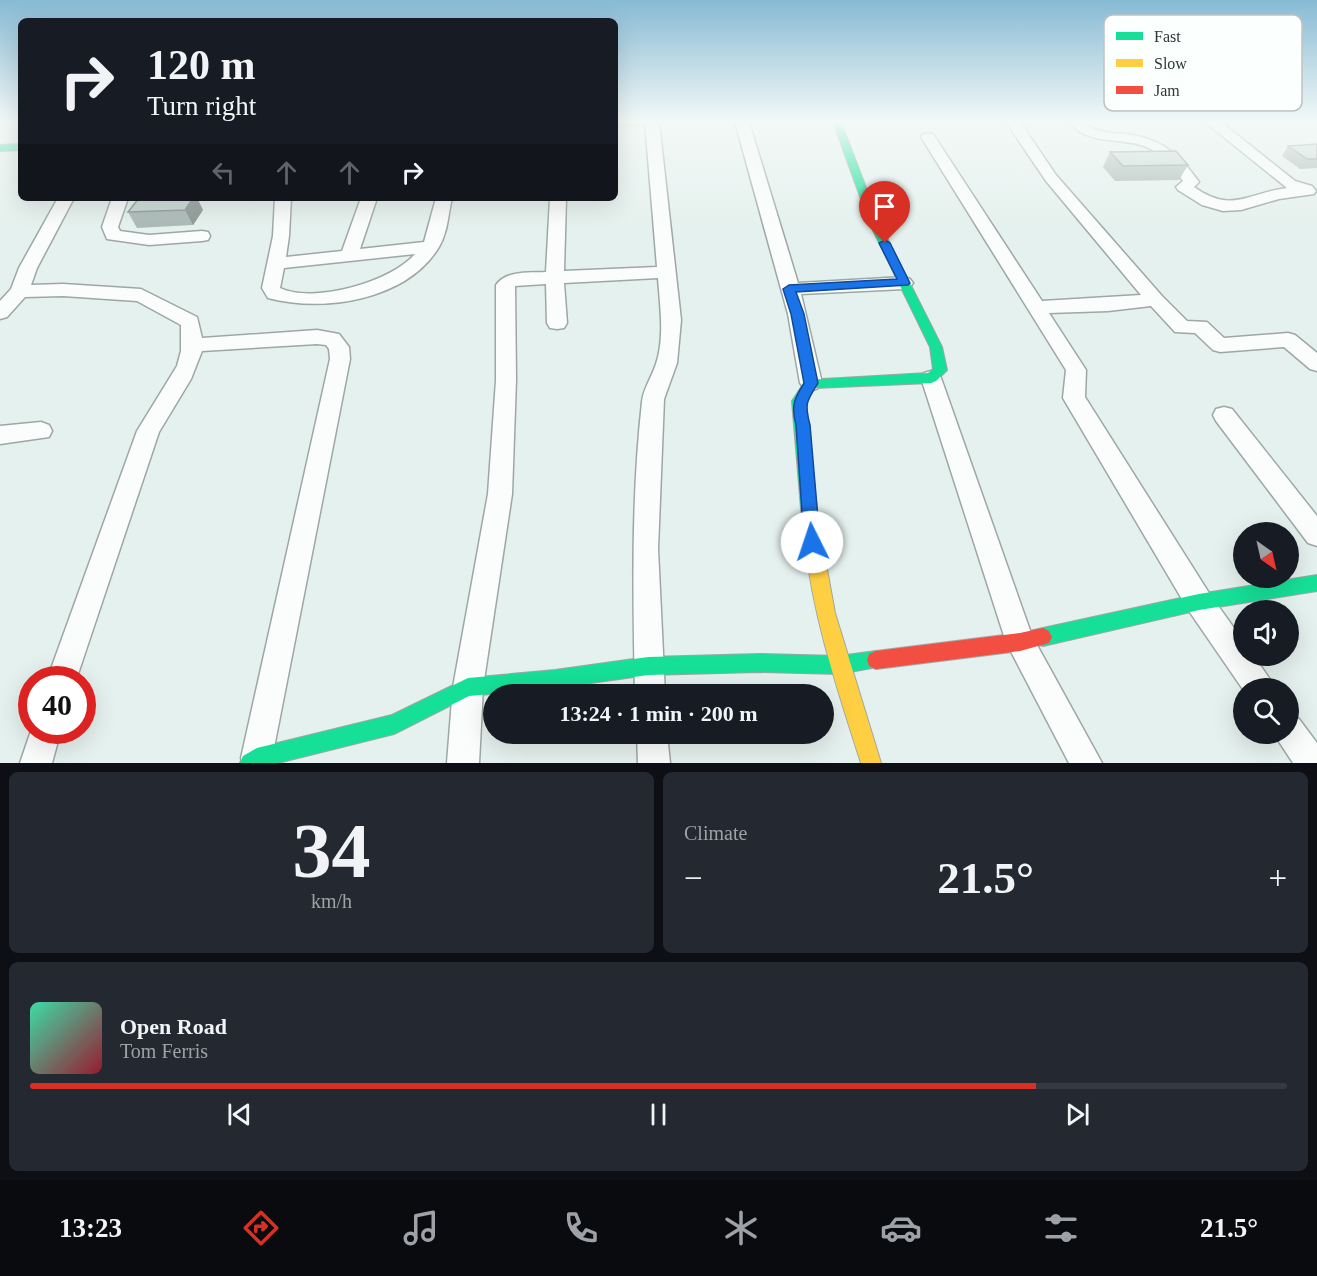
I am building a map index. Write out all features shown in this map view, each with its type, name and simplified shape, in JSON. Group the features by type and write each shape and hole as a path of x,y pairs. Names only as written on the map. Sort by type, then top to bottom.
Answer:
{"main road":[{"path":"850,158 875,224 936,347 940,370 931,378 811,383 799,401 812,542 839,665 871,763"},
{"path":"253,760 394,724 468,687 555,679 648,666 759,663 839,665 1020,642 1199,602 1317,584"}],"street":[{"path":"649,684 645,549 653,399 667,363 670,344 670,320 655,158"},
{"path":"752,158 798,314 811,383"},
{"path":"941,158 1076,370 1074,398 1199,602 1252,678"},
{"path":"1037,158 1051,178 1155,300 1182,327 1200,327 1220,345 1288,340 1317,364"},
{"path":"1172,158 1191,182 1184,187 1203,201 1223,208 1253,203 1274,195 1312,193"},
{"path":"1257,158 1290,184 1312,193"},
{"path":"0,313 20,291 28,268 64,201"},
{"path":"119,201 110,227 113,235 150,240 202,236"},
{"path":"283,201 281,236 271,288 275,294 291,298 349,295 381,285 408,269 430,247 443,201"},
{"path":"349,255 368,201"},
{"path":"557,323 555,278 558,201"},
{"path":"275,264 430,247"},
{"path":"463,763 468,687 500,494 506,380 505,285 509,281 524,279 665,272"},
{"path":"789,289 904,283"},
{"path":"20,291 63,290 141,295 190,322 194,345 178,386 161,407 148,431 66,666"},
{"path":"1036,307 1108,305 1155,300"},
{"path":"194,345 317,337 332,339 339,347 340,359 253,760"},
{"path":"931,378 1020,642 1086,763"},
{"path":"1224,415 1317,535"},
{"path":"0,435 41,431"},
{"path":"36,763 42,744"},
{"path":"653,744 654,763"},
{"path":"1298,744 1312,763"}],"building":[{"path":"1115,158 1182,158 1188,165 1123,166"},
{"path":"137,201 191,201 185,210 128,212"}],"traffic: fast":[{"path":"810,520 799,401 811,383 931,378 940,370 936,347 875,224 850,158"},
{"path":"1043,637 1199,602 1317,583"},
{"path":"250,763 257,758 394,724 468,687 555,679 648,666 759,663 839,665 876,660"}],"traffic: slow":[{"path":"810,520 826,613 842,673 871,763"}],"traffic: jam":[{"path":"876,660 1020,642 1043,637"}],"route":[{"path":"812,542 803,425 799,410 799,401 811,383 798,314 789,289 904,283 885,243"}]}
